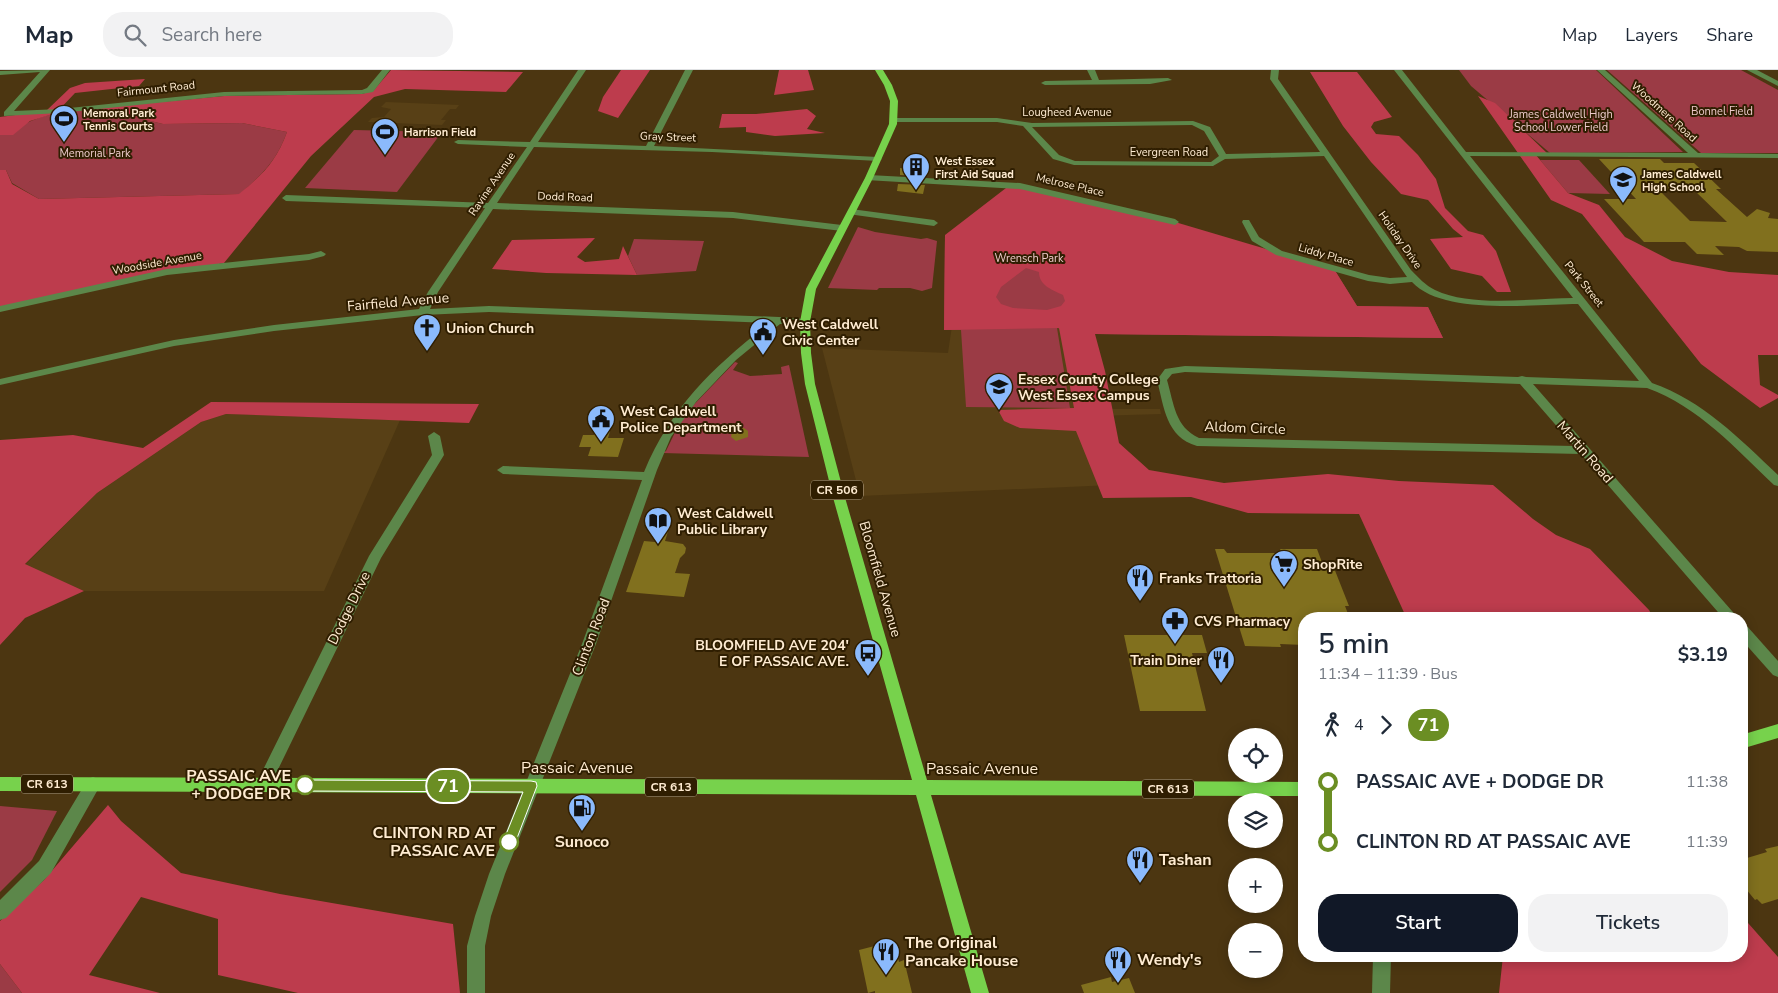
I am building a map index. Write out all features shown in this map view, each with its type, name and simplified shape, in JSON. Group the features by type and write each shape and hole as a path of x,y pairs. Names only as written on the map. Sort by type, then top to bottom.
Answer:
{"main road":[{"name":"Bloomfield Avenue","path":"879,70 888,84 894,101 894,120 869,178 810,289 804,322 806,353 810,384 840,501 980,993"},
{"path":"1748,740 1778,731"},
{"name":"Passaic Avenue","path":"0,784 1298,789"}],"street":[{"path":"0,73 41,70"},
{"name":"Fairmount Road","path":"46,70 7,114 60,111 224,94 366,91 370,90 386,70"},
{"name":"Ravine Avenue","path":"423,312 433,292 582,70"},
{"path":"649,148 689,70"},
{"path":"1091,70 1097,83"},
{"name":"Holiday Drive","path":"1274,70 1274,79 1414,279 1436,293 1470,302 1582,301"},
{"name":"Park Street","path":"1398,70 1648,385"},
{"name":"Woodmere Road","path":"1601,70 1696,156 1778,156"},
{"path":"1751,70 1778,84"},
{"path":"1045,83 1168,80"},
{"name":"Lougheed Avenue","path":"894,120 997,120 1025,124 1193,123 1207,129 1223,157"},
{"name":"Evergreen Road","path":"1025,124 1056,157 1074,163 1213,164 1223,157 1325,154"},
{"name":"Gray Street","path":"458,142 649,148 878,159"},
{"path":"1463,154 1696,156"},
{"name":"Melrose Place","path":"869,178 1020,186 1175,222"},
{"name":"Dodd Road","path":"286,198 733,215 842,228"},
{"path":"851,212 934,223"},
{"name":"Liddy Place","path":"1246,222 1255,239 1279,253 1368,278 1390,281 1414,279"},
{"name":"Woodside Avenue","path":"0,309 168,272 310,257 321,254"},
{"name":"Fairfield Avenue","path":"0,382 174,343 274,328 423,312 507,310 804,322"},
{"name":"Clinton Road","path":"476,993 476,946 483,916 515,825 589,644 648,476 666,436 692,399 732,358 778,320"},
{"name":"Aldom Circle","path":"1522,379 1185,368 1169,371 1162,380 1175,426 1184,436 1197,442 1582,450"},
{"path":"1522,379 1648,385 1668,391 1692,404 1778,482"},
{"name":"Martin Road","path":"1522,379 1582,450 1726,612"},
{"name":"Dodge Drive","path":"263,785 375,556 438,455 434,436"},
{"path":"503,470 648,476"},
{"path":"1748,637 1778,671"},
{"path":"0,912 44,866 93,784"},
{"path":"1381,993 1382,962"}],"shaded area":[{"path":"386,102 459,105 456,109 450,109 441,120 446,120 442,125 368,122 372,118 384,117 391,109 381,107"},
{"name":"Essex County College West Essex Campus","path":"1078,325 1091,409 1160,409 1161,414 1095,416 1112,485 860,496 822,348 948,353 952,326"},
{"path":"226,414 400,420 324,591 84,591 25,565 97,493 201,422"}],"green space":[{"path":"391,70 523,72 506,92 405,89 374,97 311,156 224,263 0,307 0,170 6,170 12,184 39,199 239,194 268,167 278,152 287,132 242,123 163,124 97,108 224,96 362,94 374,90"},
{"path":"621,70 650,70 618,118 598,111 603,97"},
{"path":"779,70 808,70 814,90 774,95"},
{"name":"James Caldwell High School Lower Field","path":"1459,70 1596,70 1683,152 1550,153 1471,86"},
{"name":"Bonnel Field","path":"1607,70 1741,70 1778,90 1778,153 1701,153"},
{"path":"1310,72 1357,72 1392,117 1374,122 1371,127 1376,134 1399,136 1418,155 1436,179 1445,208 1468,231 1483,235 1496,251 1511,292 1497,292 1482,276 1451,269 1430,239 1463,237 1453,229 1428,200 1401,194 1371,162 1343,126"},
{"path":"145,79 139,86 75,93 56,113 30,121 13,135 0,135 0,117 46,111 70,88 85,83"},
{"path":"1478,96 1495,103 1548,154 1535,154 1568,193 1599,205 1625,237 1672,261 1729,272 1778,275 1778,355 1758,355 1760,385 1778,395 1778,398 1760,408 1701,364 1582,214 1551,200"},
{"name":"Memorial Park","path":"97,108 163,124 242,123 287,132 268,166 240,194 39,199 12,183 6,170 0,170 0,135 15,132 26,123 39,118 63,112"},
{"path":"807,109 816,116 807,129 825,133 775,136 746,132 746,127 719,128 722,114 756,114"},
{"name":"Harrison Field","path":"354,130 442,132 397,192 305,188"},
{"path":"1540,160 1579,160 1610,194 1568,193"},
{"path":"1030,187 1175,222 1334,269 1357,306 1428,307 1443,338 1095,334 1105,371 1119,443 1149,470 1224,483 1328,474 1399,481 1493,485 1533,519 1556,535 1590,549 1650,612 1404,612 1359,514 1248,513 1191,497 1103,498 1076,431 1020,428 1004,421 998,410 1074,408 1059,328 944,330 945,235 1006,188","holes":["1026,268 1039,272 1044,284 1063,295 1065,301 1061,306 1047,310 1013,308 1001,304 996,297 1001,287"]},
{"path":"858,227 875,232 921,239 927,238 937,241 932,288 922,291 910,288 879,288 877,290 828,288"},
{"name":"Wrensch Park","path":"945,235 1334,269 1357,306 1428,307 1443,338 1094,334 1057,328 1070,408 966,407 961,330 944,330"},
{"path":"595,238 577,257 585,262 619,259 623,246 637,275 546,273 492,269 512,240"},
{"path":"634,239 704,241 696,271 637,275 628,256"},
{"path":"735,362 738,363 733,370 750,376 782,374 781,367 789,365 809,457 662,453 666,451 683,416"},
{"path":"211,402 479,404 469,423 226,414 201,422 97,493 25,564 84,591 25,618 0,645 0,440 73,435 143,448"},
{"path":"108,805 121,821 181,873 280,894 453,924 460,993 298,993 218,975 218,919 141,897 89,975 160,993 22,993 0,964 0,921 44,880"},
{"path":"0,806 57,811 32,860 0,892"},
{"path":"1748,923 1778,957 1778,993 1499,993 1502,962 1748,962"},
{"path":"0,964 22,993 0,993"}],"building":[{"name":"James Caldwell High School","path":"1599,159 1660,159 1664,163 1694,163 1721,189 1716,189 1747,217 1757,209 1770,213 1768,218 1778,219 1778,252 1747,251 1739,247 1715,246 1724,255 1697,254 1685,242 1644,242 1604,199 1636,199","holes":["1659,190 1694,190 1727,222 1690,221"]},
{"path":"900,168 929,170 927,176 900,175"},
{"path":"898,184 925,185 923,194 897,191"},
{"path":"738,428 744,428 748,431 748,437 736,441 731,437 732,432"},
{"name":"West Caldwell Police Department","path":"595,430 610,431 608,438 624,438 618,457 588,456 591,447 579,447 583,435 594,435"},
{"path":"670,525 665,541 683,544 686,548 675,573 690,574 684,597 626,592 644,541 655,542"},
{"name":"ShopRite","path":"1215,549 1224,549 1227,553 1282,553 1280,549 1317,549 1323,565 1329,565 1330,568 1334,568 1349,606 1345,606 1347,612 1298,612 1298,645 1280,644 1281,647 1245,646"},
{"name":"CVS Pharmacy","path":"1124,635 1202,635 1207,653 1192,653 1206,711 1140,711"},
{"path":"1778,846 1778,899 1762,904 1757,899 1755,900 1748,892 1748,858 1767,852 1765,849"},
{"name":"The Original Pancake House","path":"894,941 899,962 904,960 912,993 875,993 875,991 868,993 859,950"},
{"name":"Wendy's","path":"1111,977 1112,982 1129,978 1135,993 1084,993 1081,985"}],"bus line":[{"name":"71","path":"305,785 531,786 509,842"}],"place":[{"name":"Memoral Park Tennis Courts","path":"64,143"},
{"name":"Harrison Field","path":"385,156"},
{"name":"West Essex First Aid Squad","path":"916,191"},
{"name":"James Caldwell High School","path":"1623,204"},
{"name":"Union Church","path":"427,352"},
{"name":"West Caldwell Civic Center","path":"763,356"},
{"name":"Essex County College West Essex Campus","path":"999,411"},
{"name":"West Caldwell Police Department","path":"601,443"},
{"name":"West Caldwell Public Library","path":"658,545"},
{"name":"ShopRite","path":"1284,588"},
{"name":"Franks Trattoria","path":"1140,602"},
{"name":"CVS Pharmacy","path":"1175,645"},
{"name":"BLOOMFIELD AVE 204' E OF PASSAIC AVE.","path":"868,677"},
{"name":"Train Diner","path":"1221,684"},
{"name":"PASSAIC AVE + DODGE DR","path":"305,785"},
{"name":"Sunoco","path":"582,832"},
{"name":"CLINTON RD AT PASSAIC AVE","path":"509,842"},
{"name":"Tashan","path":"1140,884"},
{"name":"The Original Pancake House","path":"886,976"},
{"name":"Wendy's","path":"1118,984"}]}
